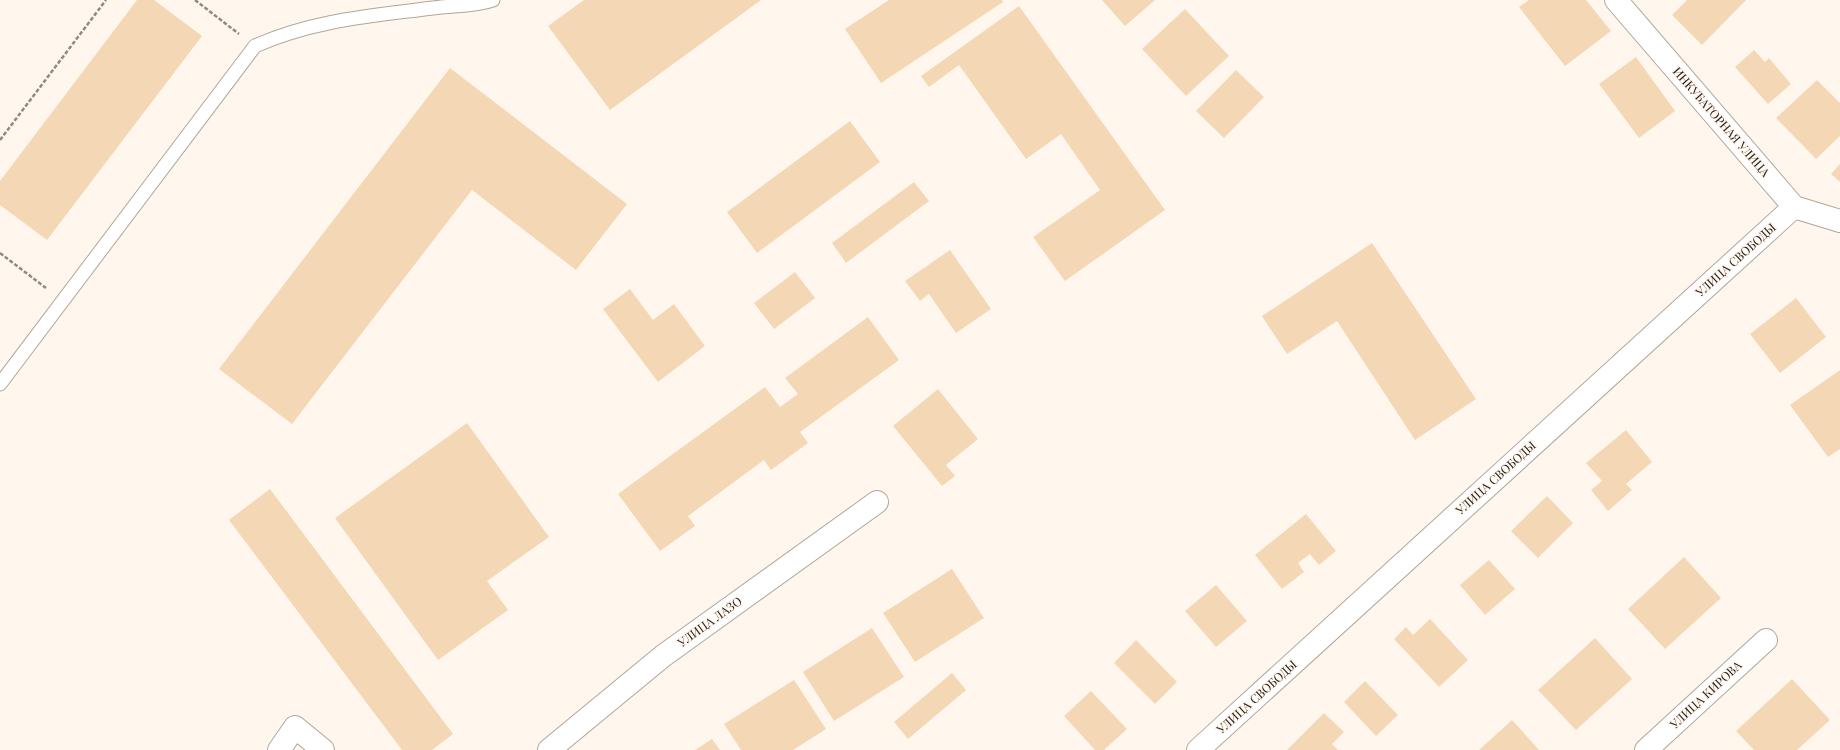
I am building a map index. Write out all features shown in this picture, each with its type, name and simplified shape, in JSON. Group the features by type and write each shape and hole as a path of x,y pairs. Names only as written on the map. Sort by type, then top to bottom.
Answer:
{"street":[{"name":"ИНКУБАТОРНАЯ УЛИЦА","path":"1616,0 1794,207"},
{"path":"1794,207 1840,221"},
{"name":"УЛИЦА СВОБОДЫ","path":"1198,750 1794,207"},
{"name":"УЛИЦА ЛАЗО","path":"549,750 663,656 877,502"},
{"name":"УЛИЦА КИРОВА","path":"1646,750 1766,640"},
{"path":"279,750 295,727 323,750"}],"lane":[{"path":"0,384 255,46 289,32 330,21 476,4 493,0"}],"path":[{"path":"0,140 106,0"},
{"path":"195,0 255,46"},
{"path":"0,253 63,301"}],"building":[{"path":"137,0 154,0 202,36 47,240 0,205 0,181"},
{"path":"584,0 761,0 610,110 548,26"},
{"path":"889,0 1002,0 1003,2 881,83 845,29"},
{"path":"1102,0 1155,0 1125,26"},
{"path":"1529,0 1586,0 1611,31 1565,66 1519,7"},
{"path":"1687,0 1746,0 1702,45 1672,15"},
{"path":"1019,6 1165,210 1065,281 1033,237 1100,190 1061,134 1026,159 959,65 929,87 921,76"},
{"path":"1185,9 1229,56 1186,96 1142,49"},
{"path":"1754,50 1765,62 1769,58 1791,84 1768,104 1735,67"},
{"path":"1636,57 1675,111 1639,138 1599,84"},
{"path":"450,68 627,204 576,270 472,190 292,424 219,369"},
{"path":"1236,70 1264,97 1224,138 1196,111"},
{"path":"1817,80 1840,103 1840,136 1816,159 1776,118"},
{"path":"850,121 880,162 757,253 727,212"},
{"path":"1840,164 1840,182 1831,174"},
{"path":"914,182 929,201 846,263 832,243"},
{"path":"1372,243 1476,399 1415,440 1337,321 1287,354 1262,316"},
{"path":"950,250 991,309 956,333 929,294 920,301 905,281"},
{"path":"795,272 815,298 774,329 754,303"},
{"path":"630,289 653,320 674,304 705,346 658,382 603,309"},
{"path":"1796,298 1826,337 1780,373 1750,334"},
{"path":"868,317 899,360 800,432 808,443 771,470 764,460 688,516 695,526 660,551 618,494 765,387 780,407 798,394 785,378"},
{"path":"1840,370 1840,449 1828,457 1790,405"},
{"path":"938,389 978,439 946,465 955,476 942,486 893,426"},
{"path":"467,423 549,537 487,581 508,610 438,660 335,518"},
{"path":"1626,430 1652,462 1626,484 1632,490 1608,511 1591,490 1602,481 1586,463"},
{"path":"270,489 453,734 432,750 402,750 229,520"},
{"path":"1547,496 1573,523 1538,558 1511,531"},
{"path":"1306,514 1336,551 1319,565 1310,554 1298,563 1304,572 1282,589 1255,555"},
{"path":"1684,557 1721,598 1665,649 1628,609"},
{"path":"1489,560 1515,589 1485,615 1460,585"},
{"path":"952,569 984,618 915,662 883,613"},
{"path":"1216,585 1247,621 1216,647 1185,611"},
{"path":"1430,619 1468,660 1439,687 1394,639 1406,627 1413,635"},
{"path":"872,628 904,677 834,721 803,672"},
{"path":"1595,638 1632,679 1576,730 1538,690"},
{"path":"1136,640 1177,682 1155,704 1114,663"},
{"path":"952,673 966,690 908,739 894,722"},
{"path":"1792,679 1830,720 1797,750 1754,750 1736,731"},
{"path":"794,680 826,729 793,750 741,750 724,724"},
{"path":"1365,681 1398,715 1376,736 1344,702"},
{"path":"1091,691 1127,729 1104,750 1095,750 1064,716"},
{"path":"1324,713 1344,732 1332,744 1338,750 1287,750"},
{"path":"1512,720 1539,750 1479,750"},
{"path":"712,739 720,750 695,750"}]}
